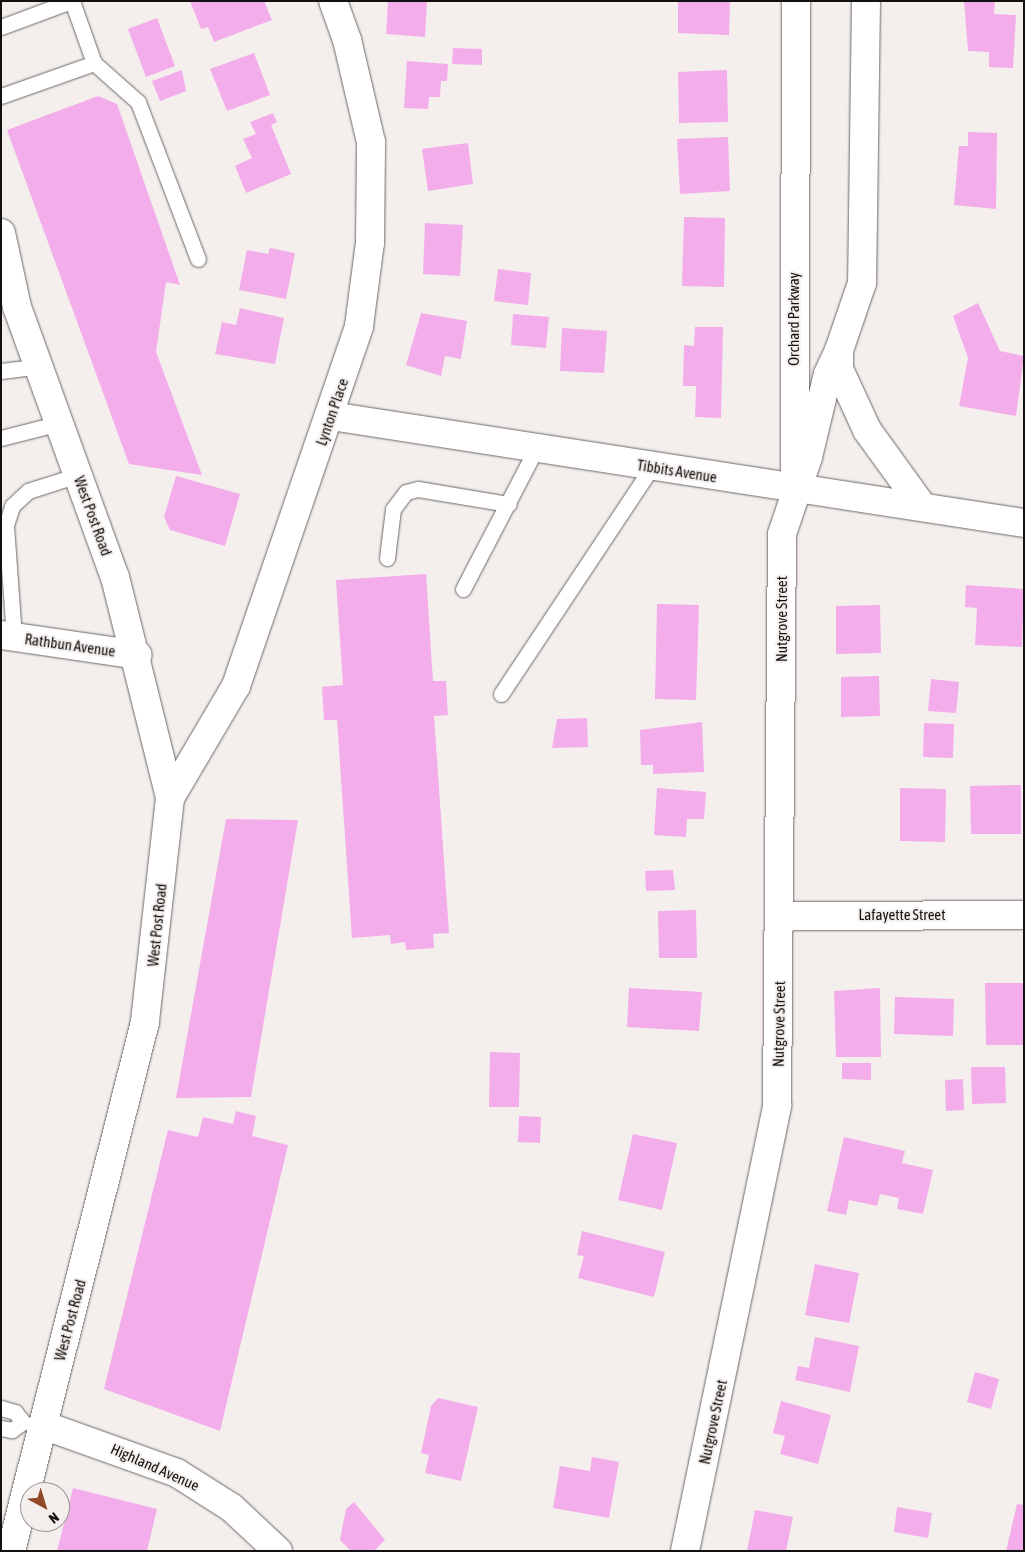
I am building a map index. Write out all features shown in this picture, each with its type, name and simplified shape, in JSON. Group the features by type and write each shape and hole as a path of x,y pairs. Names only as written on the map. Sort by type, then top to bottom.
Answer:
{"street":[{"name":"Lynton Place","path":"170,798 236,686 331,416 366,288 371,188 371,142 363,100 333,1"},
{"name":"Orchard Parkway","path":"796,1 797,490"},
{"path":"797,490 820,397 839,350 862,283 866,1"},
{"name":"West Post Road","path":"1,234 17,307"},
{"name":"West Post Road","path":"1,277 17,307 39,366 78,475 138,655 170,798 145,1022 33,1424 11,1551"},
{"path":"839,350 847,395 882,455 922,506"},
{"name":"Tibbits Avenue","path":"331,416 797,490 922,506 1024,522"},
{"name":"Nutgrove Street","path":"685,1551 777,1105 781,916 782,534 797,490"},
{"name":"Rathbun Avenue","path":"8,636 138,655"},
{"name":"Lafayette Street","path":"781,916 1024,915"},
{"name":"Highland Avenue","path":"33,1424 176,1473 232,1508 278,1551"}],"lane":[{"path":"1,27 72,1 94,63 138,102 198,259"},
{"path":"1,96 94,63"},
{"path":"1,371 39,366"},
{"path":"1,438 60,424"},
{"path":"463,589 536,449"},
{"path":"502,694 652,467"},
{"path":"8,636 6,525 12,506 28,491 78,475"},
{"path":"387,558 393,509 406,492 418,489 509,504"},
{"path":"1,1408 15,1412 33,1424"},
{"path":"1,1428 12,1430 33,1424"}],"building":[{"path":"190,1 264,1 272,20 214,42 208,27 201,29"},
{"path":"388,1 427,1 425,37 386,34"},
{"path":"678,1 730,1 729,35 678,33"},
{"path":"964,1 995,1 994,14 1016,15 1013,68 989,67 989,52 968,51"},
{"path":"157,18 175,66 146,77 128,29"},
{"path":"453,48 482,49 482,65 452,64"},
{"path":"254,53 270,95 227,111 210,69"},
{"path":"407,61 448,64 447,81 441,81 440,97 429,97 428,109 404,108"},
{"path":"182,70 186,91 160,101 152,81"},
{"path":"727,70 728,122 679,123 678,72"},
{"path":"98,96 117,104 180,285 166,282 156,352 202,475 129,464 7,130"},
{"path":"273,113 277,122 271,125 291,174 246,193 235,166 252,158 243,139 256,134 250,122"},
{"path":"968,132 997,133 996,209 954,205 959,146 968,146"},
{"path":"728,137 730,191 680,194 677,139"},
{"path":"468,143 473,184 428,191 422,149"},
{"path":"684,217 725,218 724,287 682,286"},
{"path":"425,223 463,225 460,276 423,274"},
{"path":"270,248 295,253 286,299 239,290 247,250 268,254"},
{"path":"498,269 531,273 528,305 494,301"},
{"path":"978,303 1000,351 1024,356 1016,416 959,406 968,358 953,316"},
{"path":"240,308 284,318 275,364 215,354 222,322 236,325"},
{"path":"421,313 467,321 461,359 445,356 441,376 406,365"},
{"path":"513,314 549,317 546,348 511,345"},
{"path":"695,327 723,327 721,418 695,417 696,386 683,386 684,345 694,346"},
{"path":"562,328 607,331 604,373 560,371"},
{"path":"176,476 240,494 225,546 170,530 164,517"},
{"path":"426,574 433,681 446,681 448,715 434,716 449,933 433,934 434,948 406,950 405,942 391,944 390,935 352,938 337,720 324,720 322,687 343,685 336,580"},
{"path":"966,585 1024,589 1022,647 975,645 977,608 965,607"},
{"path":"657,604 699,605 696,700 655,699"},
{"path":"880,605 881,653 836,654 836,606"},
{"path":"879,676 880,716 841,717 841,677"},
{"path":"931,679 959,682 956,713 928,711"},
{"path":"587,718 588,747 552,748 557,719"},
{"path":"702,722 704,772 653,774 653,765 641,765 640,730"},
{"path":"924,723 954,724 953,758 923,757"},
{"path":"1021,785 1021,834 971,834 970,786"},
{"path":"657,788 706,792 704,819 687,819 686,837 654,835"},
{"path":"900,788 946,789 945,842 900,841"},
{"path":"226,819 298,820 251,1097 176,1098"},
{"path":"673,870 675,890 646,891 645,871"},
{"path":"696,910 697,958 659,958 658,911"},
{"path":"985,983 1024,983 1024,1045 986,1045"},
{"path":"629,988 702,992 699,1031 627,1027"},
{"path":"880,988 881,1057 836,1057 834,991"},
{"path":"895,997 954,999 953,1036 894,1034"},
{"path":"490,1052 520,1053 519,1107 489,1107"},
{"path":"842,1063 871,1063 871,1080 842,1079"},
{"path":"971,1067 1005,1067 1006,1103 972,1104"},
{"path":"963,1079 964,1110 946,1111 945,1080"},
{"path":"236,1111 256,1116 252,1136 288,1145 220,1431 104,1389 168,1130 198,1137 203,1117 233,1124"},
{"path":"519,1116 541,1117 540,1143 518,1142"},
{"path":"633,1134 677,1143 662,1210 618,1200"},
{"path":"844,1137 905,1151 902,1163 933,1170 923,1214 897,1209 899,1198 880,1194 877,1206 849,1200 846,1215 827,1211"},
{"path":"582,1231 665,1252 654,1297 578,1278 584,1256 577,1255"},
{"path":"815,1264 859,1273 849,1323 805,1315"},
{"path":"815,1337 859,1346 850,1392 795,1380 798,1366 809,1368"},
{"path":"975,1372 999,1379 991,1409 967,1402"},
{"path":"438,1398 478,1407 461,1481 425,1473 429,1455 421,1453 431,1406"},
{"path":"781,1401 831,1415 818,1464 780,1454 785,1436 773,1433"},
{"path":"592,1457 619,1462 609,1518 553,1508 560,1466 590,1471"},
{"path":"73,1488 157,1509 147,1551 57,1551 62,1532 70,1532 70,1500"},
{"path":"354,1502 385,1540 374,1551 351,1551 340,1540 346,1509"},
{"path":"1017,1504 1024,1505 1024,1551 1006,1551"},
{"path":"897,1507 932,1513 928,1538 894,1532"},
{"path":"755,1510 793,1517 786,1551 747,1551"}]}
